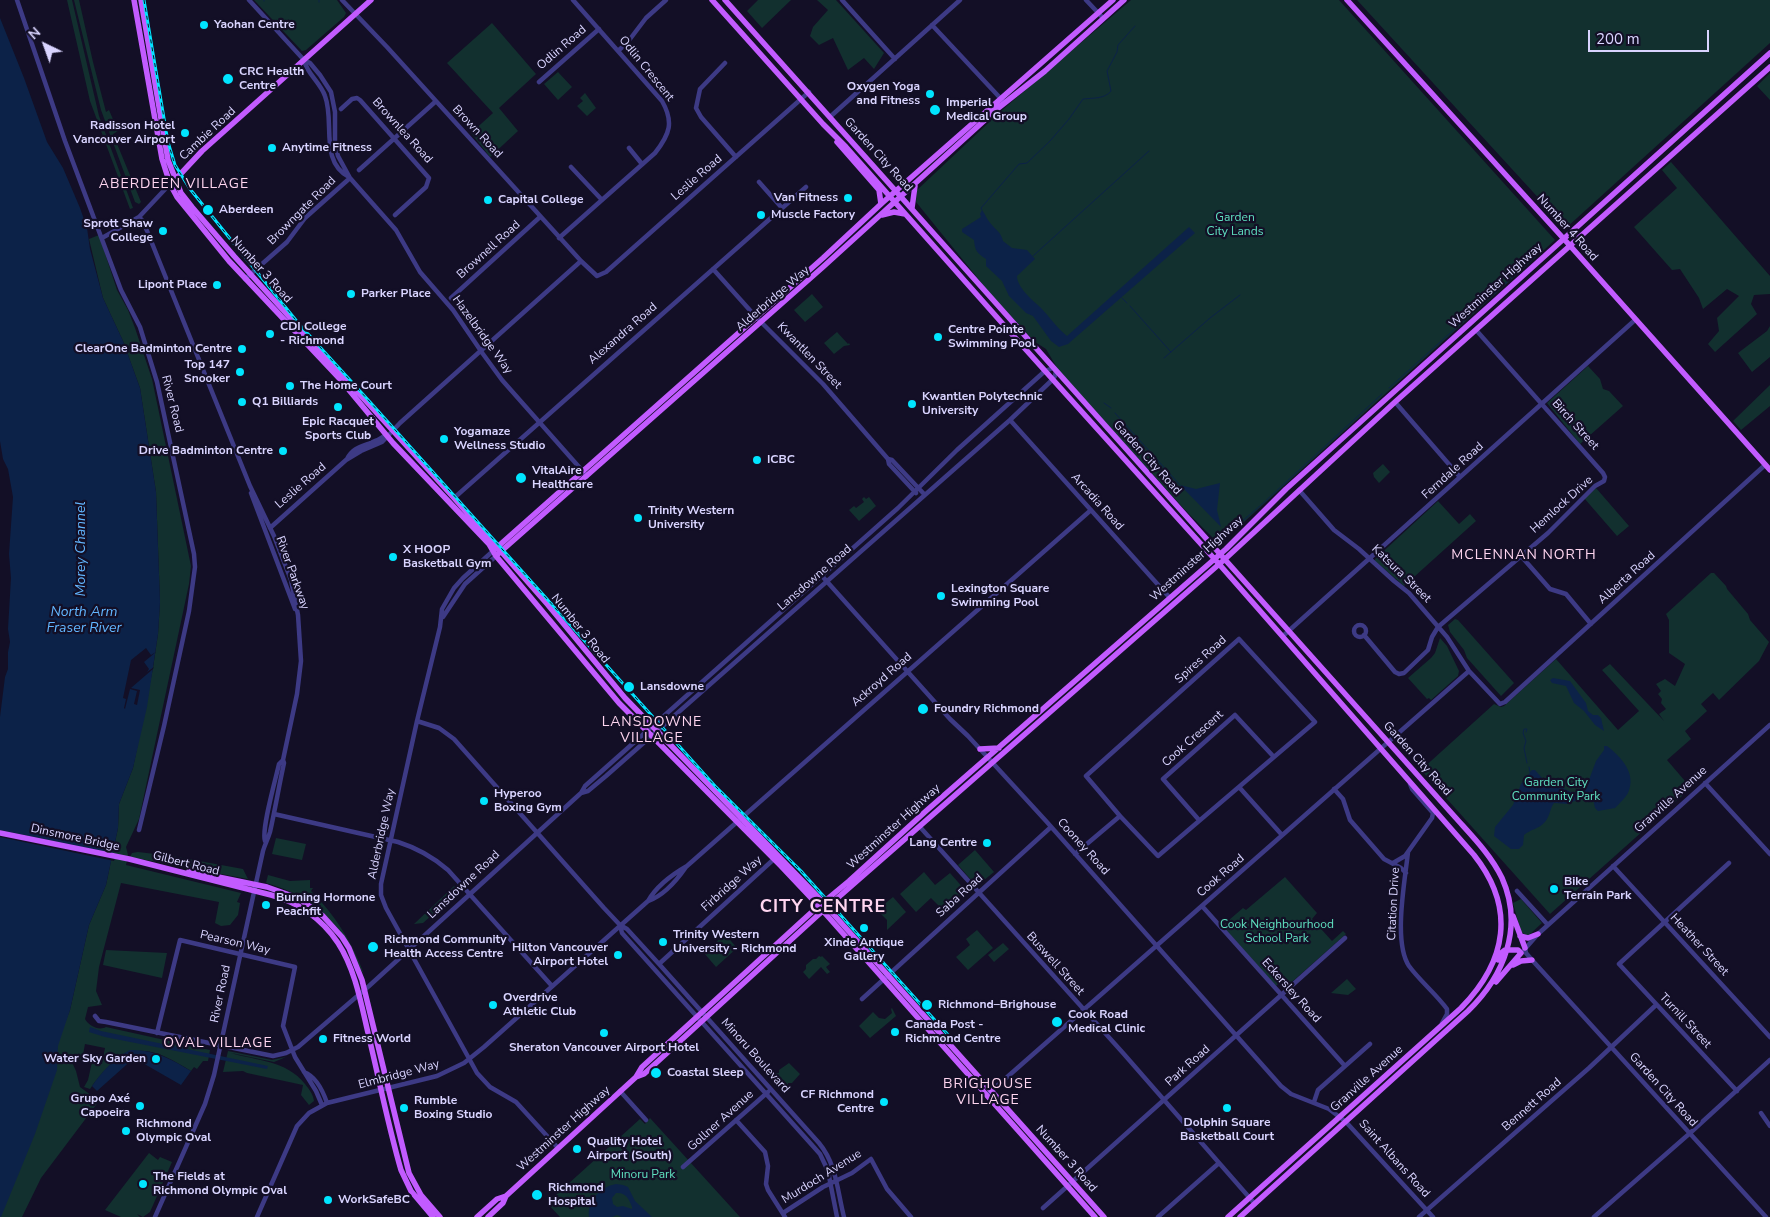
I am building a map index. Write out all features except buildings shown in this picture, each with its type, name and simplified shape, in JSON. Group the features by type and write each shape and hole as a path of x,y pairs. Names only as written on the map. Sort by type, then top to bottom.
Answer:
{"main road":[{"name":"Number 3 Road","path":"134,0 162,159 182,205 245,279 339,378 387,435 548,605 615,687 655,728 774,859 823,907"},
{"name":"Number 3 Road","path":"141,0 172,182 251,274 454,498 599,680 649,734 738,819 823,907 989,1093 1104,1217"},
{"name":"Cambie Road","path":"172,182 202,151 371,0"},
{"name":"Garden City Road","path":"712,0 1217,561 1474,855 1487,873 1495,890 1499,907 1500,942"},
{"name":"Garden City Road","path":"726,0 1489,856 1501,877 1509,898 1511,931 1507,950"},
{"name":"Alderbridge Way","path":"1101,16 1113,0"},
{"name":"Alderbridge Way","path":"497,551 890,196 1101,16 1124,0"},
{"name":"Number 4 Road","path":"1347,0 1570,245 1768,468"},
{"path":"140,35 147,34"},
{"name":"Westminster Highway","path":"636,1077 644,1074 702,1017 823,907 1217,561 1286,489 1770,54"},
{"name":"Westminster Highway","path":"1222,556 1299,490 1394,402 1770,67"},
{"path":"1748,73 1755,80"},
{"name":"Alderbridge Way","path":"585,473 762,322 915,186 1003,101"},
{"path":"830,130 842,148 876,186 881,204"},
{"path":"912,208 915,186"},
{"path":"880,216 894,212 905,214"},
{"path":"1389,396 1394,402"},
{"name":"Westminster Highway","path":"823,907 920,827 990,760 999,748 1170,598 1217,561"},
{"path":"980,749 999,748"},
{"name":"Dinsmore Bridge","path":"0,833 145,864"},
{"name":"Gilbert Road","path":"145,864 255,888 292,903 306,911 324,927 344,953 361,992 408,1173 421,1195 440,1217"},
{"path":"1511,909 1524,951"},
{"path":"1520,936 1528,938 1538,934"},
{"path":"1500,942 1507,950 1516,954 1524,951"},
{"name":"Granville Avenue","path":"1228,1217 1468,1000 1483,982 1494,962 1500,942"},
{"path":"1483,982 1489,979 1500,954 1507,950"},
{"name":"Granville Avenue","path":"1240,1217 1468,1011 1492,984 1507,950"},
{"path":"1492,984 1524,951"},
{"path":"1511,966 1521,961 1532,960"},
{"name":"Westminster Highway","path":"488,1217 503,1203 506,1196 636,1077 642,1067 702,1017"},
{"name":"Gilbert Road","path":"385,1090 403,1177 410,1191 433,1217"},
{"name":"Number 3 Road","path":"989,1093 1095,1217"},
{"name":"Westminster Highway","path":"478,1217 497,1199 506,1196"}],"street":[{"name":"River Road","path":"17,0 65,141 121,290 140,327 157,382 172,443 194,559 189,611 139,830"},
{"name":"Hazelbridge Way","path":"249,0 304,60 306,67 321,87 328,104 329,145 333,158 341,172 350,178 396,230 420,272 453,310 506,385 585,473"},
{"name":"Brown Road","path":"342,0 387,47 581,262 598,276"},
{"name":"Odlin Crescent","path":"559,238 654,153 665,138 669,126 669,114 662,101 573,0"},
{"path":"618,50 627,43 646,18 666,0"},
{"path":"842,0 895,59"},
{"path":"831,116 960,0"},
{"path":"1086,0 1101,16"},
{"path":"932,25 1003,101"},
{"name":"Odlin Road","path":"539,82 599,29"},
{"path":"725,63 700,89 696,108 701,117 736,157"},
{"name":"Leslie Road","path":"598,276 606,272 809,92"},
{"name":"Brownlea Road","path":"340,109 352,99 357,98 363,102 425,172 429,180 426,187 395,215"},
{"path":"359,170 435,102"},
{"path":"629,148 642,164"},
{"path":"571,167 602,200"},
{"name":"Browngate Road","path":"245,279 287,242 305,218 350,178"},
{"name":"Cambie Road","path":"102,238 139,217 172,182"},
{"path":"759,182 782,208"},
{"name":"Alexandra Road","path":"454,498 806,186"},
{"path":"139,217 143,222 160,262 250,486"},
{"name":"Brownell Road","path":"451,298 540,217"},
{"path":"160,262 165,260"},
{"name":"Leslie Road","path":"270,528 346,460 361,450 378,445 480,350 581,262"},
{"name":"Kwantlen Street","path":"713,269 756,317 823,384 888,460 892,460 922,496"},
{"name":"Ferndale Road","path":"1283,636 1635,320"},
{"name":"Birch Street","path":"1476,330 1605,477"},
{"name":"Lansdowne Road","path":"292,1050 309,1038 409,950 581,793 588,792 655,728 917,490 956,450 1045,371 1054,369 1052,379 1010,420 827,581 655,728"},
{"path":"1394,402 1460,477"},
{"name":"Arcadia Road","path":"1010,420 1170,598"},
{"name":"Alberta Road","path":"1500,704 1505,702 1768,468"},
{"name":"Hemlock Drive","path":"1364,635 1395,672 1399,674 1404,673 1428,650 1432,637 1438,627 1521,556 1578,504 1582,497 1604,481 1605,477"},
{"name":"River Parkway","path":"250,486 288,572 298,619"},
{"name":"River Parkway","path":"250,486 252,497 298,619"},
{"name":"Katsura Street","path":"1299,490 1334,530 1371,558 1394,581 1410,593 1453,646 1469,671 1500,704"},
{"name":"Ackroyd Road","path":"620,925 680,877 687,866 738,819 1091,510"},
{"path":"270,528 269,532 285,573 290,596"},
{"name":"Alderbridge Way","path":"497,551 465,584 442,618 417,720 381,884 381,895 409,950 482,1079 490,1087 516,1102 558,1148"},
{"path":"1521,556 1550,589 1566,594 1591,624"},
{"name":"Cooney Road","path":"822,576 950,719 1051,827 1284,1090 1314,1102 1340,1116"},
{"path":"265,841 269,837 274,814 299,678 301,646 298,619"},
{"name":"Spires Road","path":"1239,639 1315,722 1239,787 1158,856 1086,776 1239,639"},
{"name":"Cook Road","path":"989,1093 1469,671"},
{"name":"Cook Crescent","path":"1199,820 1163,779 1235,715 1273,756"},
{"name":"Minoru Boulevard","path":"417,720 433,725 450,736 620,925 627,929 659,964 702,1017"},
{"name":"Granville Avenue","path":"1524,951 1538,934 1770,725"},
{"path":"255,888 265,841 268,812 280,764 283,760"},
{"path":"1705,783 1770,854"},
{"name":"Citation Drive","path":"1410,784 1412,789 1433,813 1433,816 1408,852 1400,933 1402,950 1410,967 1447,1009 1442,1025"},
{"path":"1239,787 1282,835"},
{"path":"1334,789 1343,799 1350,820 1384,859 1401,868 1406,874"},
{"path":"274,814 391,840 412,846 431,856 448,870 552,986"},
{"path":"1075,854 1120,816"},
{"name":"Buswell Street","path":"920,827 1255,1204"},
{"name":"Saba Road","path":"862,999 1051,827"},
{"path":"1393,863 1401,860 1408,852"},
{"name":"Firbridge Way","path":"659,964 774,859"},
{"path":"1664,922 1729,863"},
{"name":"Heather Street","path":"1613,866 1770,1037"},
{"name":"River Road","path":"155,1217 205,1104 217,1063 255,888"},
{"path":"1517,891 1548,925"},
{"name":"Eckersley Road","path":"1202,906 1345,1066"},
{"name":"Turnill Street","path":"1664,922 1619,964 1737,1090"},
{"name":"Minoru Boulevard","path":"620,925 622,933 822,1146 830,1159 837,1180 844,1217"},
{"name":"Elmbridge Way","path":"257,1217 297,1126 309,1113 325,1104 437,1076 469,1059 620,925"},
{"name":"Park Road","path":"1043,1208 1346,938"},
{"name":"Pearson Way","path":"157,1033 180,940 295,967 283,1021 292,1050"},
{"name":"Garden City Road","path":"1524,951 1766,1217"},
{"name":"Bennett Road","path":"1419,1217 1612,1048 1656,1005"},
{"path":"95,1016 100,1021 273,1056 292,1050 325,1104"},
{"path":"1314,1102 1318,1090 1370,1044"},
{"path":"1594,1217 1690,1134 1770,1060"},
{"path":"304,1072 314,1077 325,1104"},
{"path":"620,1091 646,1120"},
{"name":"Minoru Boulevard","path":"769,1091 820,1154 828,1172 837,1217"},
{"name":"Gollner Avenue","path":"684,1167 769,1091"},
{"path":"1761,1113 1770,1126"},
{"name":"Saint Albans Road","path":"1340,1116 1432,1217"},
{"path":"736,1120 765,1152 768,1166 766,1184 784,1215"},
{"name":"Murdoch Avenue","path":"784,1215 830,1183 852,1173 871,1158 887,1189 911,1217"},
{"path":"1158,1217 1219,1163"}],"green space":[{"path":"67,0 72,0 99,116 133,208 130,209 90,101"},
{"path":"74,0 79,0 106,112 109,110 118,131 113,134 141,202 139,204 135,202 101,110"},
{"path":"254,0 337,0 346,13 344,17 306,50 302,51"},
{"path":"758,0 791,0 762,28 747,11"},
{"path":"817,0 836,0 884,53 874,69 864,58 848,70 833,38 819,45 810,36 813,27 828,10"},
{"name":"Garden City Lands","path":"1131,0 1339,0 1555,240 1223,541 1217,542 1186,511 1059,371 1046,349 1035,342 993,297 916,202 917,190 1001,111"},
{"path":"1357,0 1770,0 1770,43 1566,228"},
{"path":"492,23 536,74 499,108 518,131 490,157 471,133 493,113 447,63"},
{"path":"558,72 572,87 558,100 544,84"},
{"path":"1770,73 1770,100 1757,86"},
{"path":"585,93 596,108 587,116 577,106 583,101 580,98"},
{"path":"1671,162 1770,276 1770,294 1754,295 1751,304 1757,314 1715,352 1708,344 1719,331 1717,318 1739,296 1727,289 1703,309 1699,298 1680,269 1672,270 1634,227 1677,188 1662,170"},
{"path":"99,235 117,290 128,310 152,379 191,566 189,584 139,819 126,847 128,855 126,865 241,893 237,902 240,903 238,915 230,925 221,926 215,923 219,902 121,883 99,967 96,991 102,1005 88,1007 85,1019 97,1028 106,1027 210,1050 208,1061 203,1061 197,1069 194,1067 191,1071 170,1059 149,1051 129,1053 118,1058 108,1067 90,1089 84,1087 88,1080 92,1062 102,1064 105,1048 85,1044 82,1060 70,1058 80,1087 99,1101 41,1178 22,1217 0,1217 0,1188 70,1010 89,925 106,885 118,828 119,804 133,768 158,634 160,602 156,492 140,388 123,341 103,298 89,239"},
{"path":"812,294 823,307 805,322 794,310"},
{"path":"1770,326 1770,357 1752,372 1738,353 1767,331"},
{"path":"837,332 850,345 844,346 834,354 824,343"},
{"path":"1588,366 1600,379 1603,389 1609,391 1623,406 1580,444 1547,403"},
{"path":"1770,385 1770,406 1741,430 1733,421"},
{"path":"1383,464 1390,472 1379,483 1373,473"},
{"path":"1596,488 1629,526 1617,536 1584,498"},
{"path":"864,497 866,499 869,497 876,506 859,521 849,510 854,506 856,508 864,502 862,499"},
{"path":"1438,501 1459,524 1470,514 1476,521 1404,586 1375,559"},
{"name":"Garden City Community Park","path":"1711,573 1714,573 1726,586 1748,614 1750,620 1769,642 1759,661 1719,700 1713,693 1701,704 1707,711 1685,731 1691,739 1667,760 1691,788 1550,914 1421,770 1494,704 1501,707 1504,706 1556,659 1618,730 1639,711 1602,670 1610,664 1664,721 1659,714 1666,709 1661,703 1662,699 1658,694 1661,691 1656,684 1665,679 1675,686 1685,664 1669,653 1669,620 1666,614"},
{"path":"1455,619 1458,620 1514,683 1501,696 1467,658 1464,650 1450,632 1448,625"},
{"path":"1440,638 1447,646 1459,671 1458,676 1431,700 1427,699 1408,678 1435,653"},
{"path":"276,838 306,844 302,860 272,854"},
{"path":"975,850 994,872 978,885 958,865"},
{"path":"138,852 243,869 248,879 130,857 132,853"},
{"path":"924,872 935,885 950,873 965,890 964,893 944,911 931,898 916,912 900,894"},
{"path":"268,875 290,881 310,880 310,888 313,888 311,891 342,930 354,951 364,974 349,944 333,922 303,898 266,883"},
{"name":"Cook Neighbourhood School Park","path":"1285,877 1317,913 1312,919 1332,941 1343,931 1346,934 1284,989 1279,983 1276,986 1222,926 1243,908 1246,910"},
{"path":"454,886 459,891 423,923 414,924"},
{"path":"893,897 906,912 887,930 887,920 877,910"},
{"path":"1521,899 1542,923 1528,936 1521,932 1513,903"},
{"path":"977,930 993,948 968,970 956,957 970,945 966,939"},
{"path":"725,934 737,948 716,967 704,953"},
{"path":"1003,943 1009,949 994,962 988,955"},
{"path":"106,950 167,953 162,978 103,965"},
{"path":"822,956 830,964 826,967 830,972 827,974 821,967 809,979 803,972 806,969 806,965"},
{"path":"1347,979 1356,989 1348,995 1331,993"},
{"path":"892,1008 896,1016 870,1038 859,1026 873,1012 879,1018 885,1019 892,1013"},
{"path":"228,1051 272,1060 286,1057 274,1062 231,1053 271,1062 289,1070 305,1084 312,1094 314,1101 309,1105 301,1095 303,1085 243,1071 223,1072"},
{"path":"789,1063 800,1074 792,1083 788,1083 788,1087 785,1090 772,1076 775,1073 779,1073 779,1070"},
{"name":"Minoru Park","path":"650,1118 740,1217 560,1217 547,1203 640,1119 645,1124"},
{"name":"The Fields at Richmond Olympic Oval","path":"149,1153 158,1160 160,1157 172,1162 150,1212 143,1217 137,1214 140,1217 121,1217 105,1210"}],"water":[{"name":"North Arm Fraser River","path":"0,18 47,142 63,168 80,208 87,228 90,249 103,298 123,341 140,388 156,492 160,602 158,634 147,707 133,768 119,804 118,828 106,885 89,925 70,1010 58,1046 57,1070 35,1134 1,1217 0,717 5,677 8,669 10,642 8,629 11,578 9,554 13,497 0,441"},
{"path":"982,210 1000,233 1003,241 1012,248 1027,250 1035,259 1017,276 1019,284 1067,336 1189,227 1195,233 1068,344 1059,347 1051,341 1033,316 1026,313 1009,296 1002,281 986,266 986,259 977,251 974,240 962,232 962,229 981,217"},
{"path":"1220,483 1217,510 1221,527 1180,485 1196,489"},
{"path":"1553,678 1570,681 1586,703 1588,711 1601,718 1604,731 1595,725 1584,711 1574,703 1566,686 1552,683 1550,680"},
{"path":"1604,746 1607,746 1622,760 1629,772 1630,786 1628,793 1615,808 1598,811 1595,808 1593,799 1585,796 1568,804 1554,803 1545,822 1524,835 1523,845 1519,849 1511,849 1494,836 1495,827 1513,805 1521,784 1532,770 1535,770 1542,778 1573,793 1586,788 1596,761 1604,750"},
{"path":"90,1027 101,1031 268,1066 267,1069 105,1037 89,1032"},
{"path":"130,1050 155,1053 191,1071 181,1085 134,1058 97,1091 92,1086 100,1076 114,1061"},
{"path":"616,1184 628,1187 635,1201 652,1217 622,1217 617,1215 612,1217 589,1217 592,1200 610,1186","holes":["616,1193 627,1197 632,1209 623,1206 617,1207 613,1204 612,1198"]}],"pier":[{"path":"146,648 151,655 156,652 144,662 149,669 147,672 154,667 131,688 140,690 137,705 134,704 137,691 130,689 125,709 126,699 123,698 131,660"},
{"path":"0,830 116,854 114,861 0,837"}],"waterway":[{"path":"982,210 981,208 1019,164 1027,163 1050,141 1083,99 1102,97 1111,91 1107,71 1117,52 1118,45 1135,26"},
{"path":"1033,256 1149,151"},
{"path":"1389,388 1536,256"},
{"path":"1164,358 1240,295"},
{"path":"1122,298 1127,303"},
{"path":"1130,306 1171,352"},
{"path":"1225,536 1382,394"},
{"path":"1104,403 1111,408"},
{"path":"1115,413 1180,485"},
{"path":"1526,732 1527,729 1524,729 1523,733 1526,741 1524,748 1527,763"},
{"path":"1529,767 1530,772"}],"railway":[{"path":"144,0 168,142 175,165 190,189 299,324 715,786 801,871 950,1037"}],"place":[{"name":"Yaohan Centre","path":"204,25"},
{"name":"CRC Health Centre","path":"228,79"},
{"name":"Oxygen Yoga and Fitness","path":"930,94"},
{"name":"Imperial Medical Group","path":"935,110"},
{"name":"Radisson Hotel Vancouver Airport","path":"185,133"},
{"name":"Anytime Fitness","path":"272,148"},
{"name":"Van Fitness","path":"848,198"},
{"name":"Capital College","path":"488,200"},
{"name":"Aberdeen","path":"208,210"},
{"name":"Muscle Factory","path":"761,215"},
{"name":"Sprott Shaw College","path":"163,231"},
{"name":"Lipont Place","path":"217,285"},
{"name":"Parker Place","path":"351,294"},
{"name":"CDI College - Richmond","path":"270,334"},
{"name":"Centre Pointe Swimming Pool","path":"938,337"},
{"name":"ClearOne Badminton Centre","path":"242,349"},
{"name":"Top 147 Snooker","path":"240,372"},
{"name":"The Home Court","path":"290,386"},
{"name":"Q1 Billiards","path":"242,402"},
{"name":"Kwantlen Polytechnic University","path":"912,404"},
{"name":"Epic Racquet Sports Club","path":"338,407"},
{"name":"Yogamaze Wellness Studio","path":"444,439"},
{"name":"Drive Badminton Centre","path":"283,451"},
{"name":"ICBC","path":"757,460"},
{"name":"VitalAire Healthcare","path":"521,478"},
{"name":"Trinity Western University","path":"638,518"},
{"name":"X HOOP Basketball Gym","path":"393,557"},
{"name":"Lexington Square Swimming Pool","path":"941,596"},
{"name":"Lansdowne","path":"629,687"},
{"name":"Foundry Richmond","path":"923,709"},
{"name":"Hyperoo Boxing Gym","path":"484,801"},
{"name":"Lang Centre","path":"987,843"},
{"name":"Bike Terrain Park","path":"1554,889"},
{"name":"Burning Hormone Peachfit","path":"266,905"},
{"name":"Xinde Antique Gallery","path":"864,928"},
{"name":"Trinity Western University - Richmond","path":"663,942"},
{"name":"Richmond Community Health Access Centre","path":"373,947"},
{"name":"Hilton Vancouver Airport Hotel","path":"618,955"},
{"name":"Overdrive Athletic Club","path":"493,1005"},
{"name":"Richmond–Brighouse","path":"927,1005"},
{"name":"Cook Road Medical Clinic","path":"1057,1022"},
{"name":"Canada Post - Richmond Centre","path":"895,1032"},
{"name":"Sheraton Vancouver Airport Hotel","path":"604,1033"},
{"name":"Fitness World","path":"323,1039"},
{"name":"Water Sky Garden","path":"156,1059"},
{"name":"Coastal Sleep","path":"656,1073"},
{"name":"CF Richmond Centre","path":"884,1102"},
{"name":"Grupo Axé Capoeira","path":"140,1106"},
{"name":"Rumble Boxing Studio","path":"404,1108"},
{"name":"Dolphin Square Basketball Court","path":"1227,1108"},
{"name":"Richmond Olympic Oval","path":"126,1131"},
{"name":"Quality Hotel Airport (South)","path":"577,1149"},
{"name":"The Fields at Richmond Olympic Oval","path":"143,1184"},
{"name":"Richmond Hospital","path":"537,1195"},
{"name":"WorkSafeBC","path":"328,1200"}],"district":[{"name":"ABERDEEN VILLAGE","path":"174,185"},
{"name":"MCLENNAN NORTH","path":"1524,556"},
{"name":"LANSDOWNE VILLAGE","path":"652,732"},
{"name":"CITY CENTRE","path":"823,908"},
{"name":"OVAL VILLAGE","path":"218,1044"},
{"name":"BRIGHOUSE VILLAGE","path":"988,1094"}],"water label":[{"name":"Morey Channel","path":"82,549"}]}
